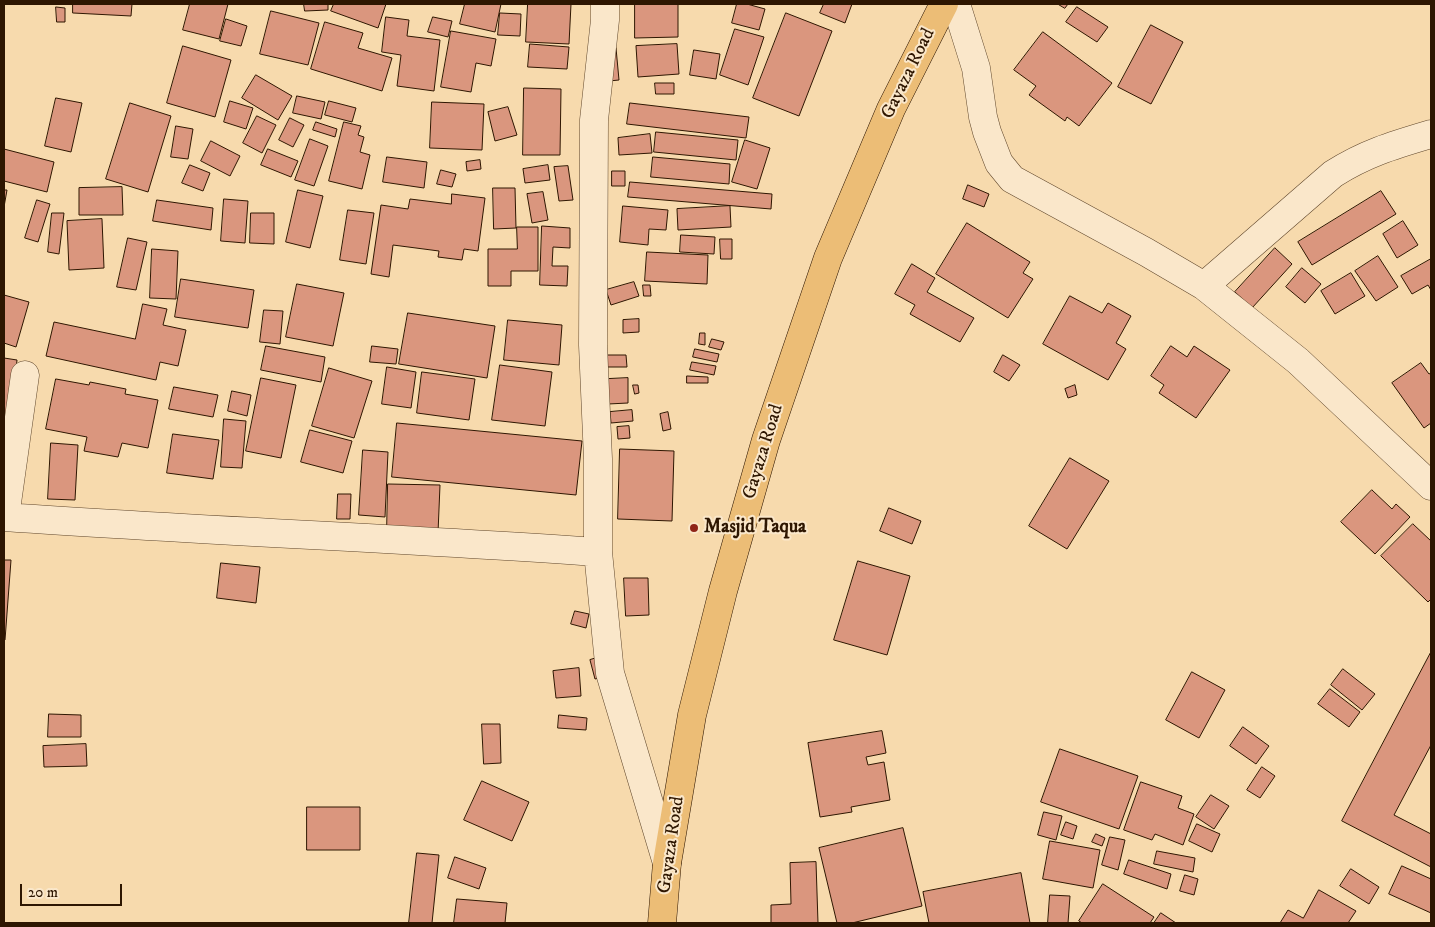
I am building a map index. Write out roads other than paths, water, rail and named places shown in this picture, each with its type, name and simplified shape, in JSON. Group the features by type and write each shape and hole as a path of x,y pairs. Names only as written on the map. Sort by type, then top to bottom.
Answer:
{"main road":[{"name":"Gayaza Road","path":"662,923 667,863 692,715 723,591 766,440 828,258 891,109 944,4"}],"street":[{"path":"605,4 605,20 594,120 593,345 598,459 598,552 610,672 667,863"},
{"path":"956,4 976,68 987,132 999,163 1012,179 1204,286 1298,361 1431,486"},
{"path":"1204,286 1333,174 1374,151 1431,134"},
{"path":"25,375 13,468 4,517 201,530 466,542 598,552"}],"place":[{"name":"Masjid Taqua","path":"694,528"}]}
